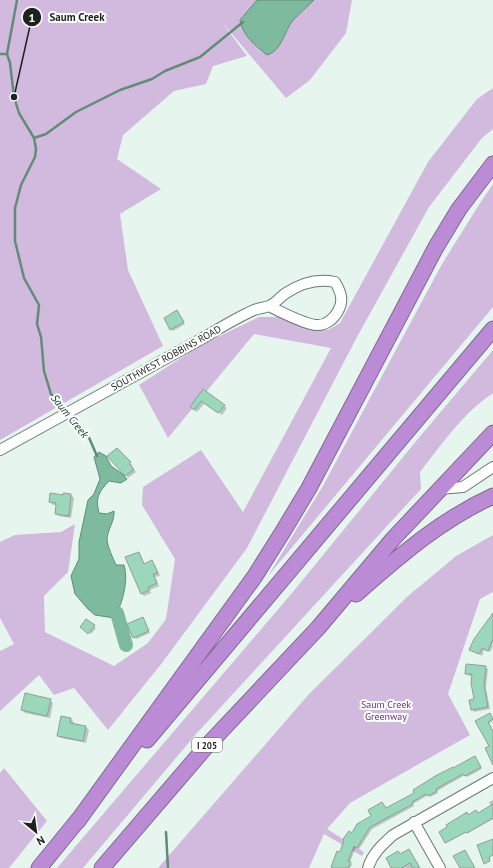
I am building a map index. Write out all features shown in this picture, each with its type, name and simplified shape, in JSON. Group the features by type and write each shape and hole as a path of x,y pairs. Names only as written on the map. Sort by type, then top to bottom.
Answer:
{"highway":[{"path":"76,822 250,583 278,539 309,488 436,247 459,208 493,164"},
{"path":"38,868 493,329"},
{"path":"318,628 393,539 493,433"},
{"path":"318,628 404,552 428,533 493,496"},
{"name":"I 205","path":"102,868 205,748 318,628"}],"street":[{"name":"SOUTHWEST ROBBINS ROAD","path":"0,450 231,321 256,309 270,306 286,293 310,282 324,280 335,282 341,292 341,305 332,320 325,324 316,325 270,306"},
{"path":"440,489 464,487 493,468"},
{"path":"368,868 370,860 381,845 393,835 493,778"},
{"path":"414,822 440,868"}],"green space":[{"path":"0,0 257,0 240,20 267,55 272,53 279,45 293,20 314,0 352,0 346,33 310,80 286,98 222,22 247,56 213,66 206,84 174,91 123,135 117,159 161,189 120,214 128,270 163,346 0,440"},
{"path":"493,88 493,129 482,138 429,207 357,337 247,548 162,663 108,730 74,688 54,695 39,675 0,711 0,651 14,644 0,618 0,542 15,535 61,532 75,524 68,572 44,596 45,632 114,666 148,643 166,619 175,559 142,505 143,487 201,450 243,512 331,348 254,334 168,438 139,385 201,345 259,317 282,317 328,330 340,323 428,162 477,99"},
{"path":"493,184 493,307 268,576 324,484 442,264"},
{"path":"493,350 493,393 463,419 420,472 421,489 197,733 83,868 57,868 292,593"},
{"name":"Saum Creek Greenway","path":"493,535 493,592 480,599 448,694 470,735 350,803 327,829 364,852 362,856 324,834 309,868 158,868 309,694 408,596 456,556"},
{"path":"4,768 47,821 9,868 0,868 0,773"}],"shaded area":[{"path":"257,0 314,0 293,20 279,45 272,53 267,55 254,44 247,35 241,25 240,20"},
{"path":"99,452 106,456 111,466 127,479 121,483 109,481 100,492 97,503 99,513 107,514 114,511 107,540 116,565 124,565 125,571 126,578 124,593 114,618 95,615 88,609 75,594 71,576 79,559 79,542 88,500 94,494 100,479 94,457"}],"building":[{"path":"177,310 184,322 170,330 164,318"},
{"path":"203,389 225,405 218,413 201,401 194,410 190,407"},
{"path":"117,448 131,462 129,464 134,469 125,476 107,456"},
{"path":"50,493 63,495 63,493 71,494 69,516 55,514 56,503 49,502"},
{"path":"139,552 144,564 152,560 158,573 153,574 157,583 148,587 149,590 141,594 125,557"},
{"path":"493,613 493,639 488,651 482,648 479,654 469,650 474,639"},
{"path":"143,617 149,631 133,638 127,624"},
{"path":"86,619 95,625 88,634 80,627"},
{"path":"466,664 486,666 484,685 488,707 471,710 469,700 474,699 471,683 472,674 465,674"},
{"path":"25,693 51,699 47,716 21,710"},
{"path":"490,713 493,719 488,722 493,731 493,765 485,748 489,746 475,721"},
{"path":"61,716 71,718 70,723 86,726 83,741 57,736"},
{"path":"475,756 481,767 465,776 463,774 436,789 437,791 428,796 426,794 412,802 413,804 370,827 357,848 354,846 348,861 351,862 348,868 331,867 337,851 340,852 343,839 349,831 352,833 357,824 371,816 368,810 382,802 386,808 414,793 413,790 437,775"},
{"path":"493,804 493,818 467,833 466,832 445,843 439,832 447,827 446,825 467,812 468,815 476,810 478,813"},
{"path":"493,839 493,855 489,857 490,861 484,864 477,845"},
{"path":"409,849 420,868 413,868 410,863 401,868 391,868 386,858 398,851 400,854"},
{"path":"465,850 475,868 460,868 453,856"}],"waterway":[{"name":"Saum Creek","path":"17,0 7,54 10,63 14,97 19,113 34,138 36,149 35,157 21,185 15,208 15,241 24,278 39,305 37,324 41,337 44,371 51,394 64,411"},
{"name":"Saum Creek","path":"34,138 46,134 76,112 120,90 152,79 165,71 200,57 243,22"},
{"name":"Saum Creek","path":"0,54 7,54"},
{"name":"Saum Creek","path":"68,415 87,433 97,456"},
{"name":"Saum Creek","path":"117,613 126,645"},
{"name":"Saum Creek","path":"166,832 168,868"}],"place":[{"name":"Saum Creek","path":"14,97"}]}
